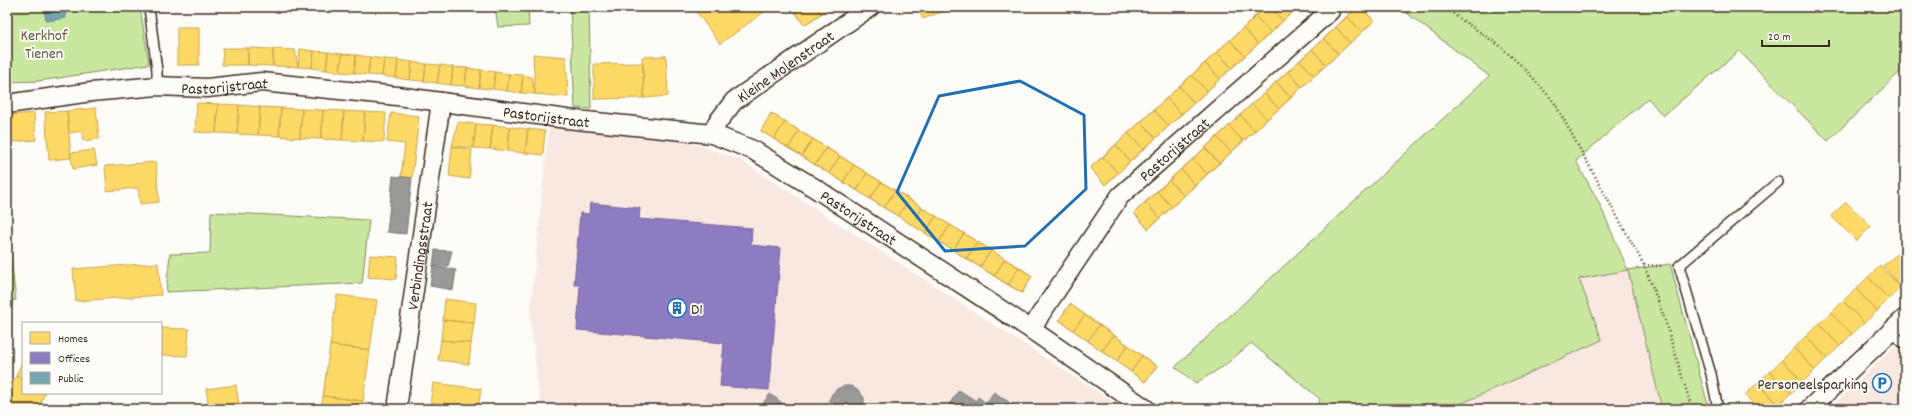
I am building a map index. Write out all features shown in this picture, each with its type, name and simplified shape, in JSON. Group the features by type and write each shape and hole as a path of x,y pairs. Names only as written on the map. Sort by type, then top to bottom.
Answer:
{"street":[{"name":"Kleine Molenstraat","path":"712,134 717,123 734,101 870,7"},
{"name":"Pastorijstraat","path":"1032,330 1040,315 1120,196 1330,11"},
{"name":"Pastorijstraat","path":"7,104 91,92 157,86 207,88 262,82 277,82 567,119 712,134 752,150 777,165 1032,330 1146,409"},
{"name":"Verbindingsstraat","path":"397,409 440,102"},
{"path":"1809,409 1905,318"}],"lane":[{"path":"148,7 157,71 157,86"},
{"path":"1718,409 1711,374 1679,266 1778,182"},
{"path":"1891,332 1905,345"}],"path":[{"path":"1443,7 1500,46 1526,70 1554,102 1644,265 1663,314 1692,409"}],"highlighted area":[{"path":"1020,81 1084,115 1086,189 1025,246 945,251 897,192 939,96"}],"shaded area":[{"path":"549,124 687,142 737,158 1124,409 541,409 530,317"},
{"path":"1628,270 1661,409 1455,409 1456,406 1602,340 1579,279"},
{"name":"Personeelsparking","path":"1905,336 1905,409 1829,409"}],"green space":[{"name":"Kerkhof Tienen","path":"7,7 140,7 149,64 39,81 7,82"},
{"path":"495,7 528,7 529,26 498,27"},
{"path":"570,7 589,7 591,109 575,108"},
{"path":"1399,7 1905,7 1905,67 1828,141 1739,51 1663,116 1648,98 1576,161 1599,203 1628,270 1579,279 1602,340 1456,406 1455,409 1317,409 1320,399 1251,343 1224,366 1196,383 1175,367 1489,76"},
{"path":"211,212 369,220 362,283 166,292 170,254 210,253"},
{"path":"7,242 9,242 16,300 7,302"},
{"path":"1670,264 1709,409 1662,409 1628,270"}],"building: Homes":[{"path":"693,7 760,7 764,12 720,44"},
{"path":"792,7 817,7 821,14 804,25"},
{"path":"792,7 831,7 804,25"},
{"path":"817,7 831,7 821,14"},
{"path":"917,7 954,7 923,19"},
{"path":"1266,7 1270,7 1283,21 1271,33 1255,16"},
{"path":"1266,7 1298,7 1105,185 1090,168"},
{"path":"1270,7 1294,7 1296,9 1283,21"},
{"path":"1358,7 1361,7 1374,21 1362,32 1347,16"},
{"path":"1358,7 1361,7 1374,21 1148,229 1134,213"},
{"path":"1255,16 1271,33 1258,44 1243,28"},
{"path":"1347,16 1362,32 1350,43 1336,27"},
{"path":"177,27 199,27 199,65 177,65"},
{"path":"1336,27 1350,43 1338,54 1324,38"},
{"path":"1243,28 1258,44 1245,56 1230,40"},
{"path":"1324,38 1338,54 1326,65 1312,49"},
{"path":"1230,40 1245,56 1232,68 1217,52"},
{"path":"223,48 248,48 248,65 222,65"},
{"path":"248,48 273,49 273,66 248,65"},
{"path":"273,49 295,50 298,67 273,66"},
{"path":"300,49 314,51 312,68 298,67"},
{"path":"1312,49 1326,65 1314,76 1300,60"},
{"path":"314,51 328,52 326,70 312,68"},
{"path":"328,52 342,54 340,72 326,70"},
{"path":"1217,52 1232,68 1220,79 1205,63"},
{"path":"342,54 356,55 354,73 340,72"},
{"path":"533,54 566,57 568,97 535,94"},
{"path":"356,55 370,57 368,75 354,73"},
{"path":"666,56 668,96 644,98 642,57"},
{"path":"370,57 384,59 382,76 368,75"},
{"path":"384,59 398,60 396,78 382,76"},
{"path":"398,60 412,62 410,80 396,78"},
{"path":"1300,60 1314,76 1302,87 1288,71"},
{"path":"412,62 426,64 424,81 410,80"},
{"path":"643,63 644,98 594,99 594,64"},
{"path":"1205,63 1220,79 1207,91 1192,75"},
{"path":"426,64 440,65 437,83 424,81"},
{"path":"440,65 453,67 451,85 437,83"},
{"path":"453,67 467,68 465,86 451,85"},
{"path":"467,68 481,70 479,88 465,86"},
{"path":"481,70 495,72 493,89 479,88"},
{"path":"1288,71 1302,87 1291,98 1276,82"},
{"path":"495,72 509,74 507,91 493,89"},
{"path":"509,74 523,75 521,93 507,91"},
{"path":"523,75 532,77 535,94 521,93"},
{"path":"1192,75 1207,91 1194,103 1179,86"},
{"path":"1905,81 1905,92 1900,85"},
{"path":"1276,82 1291,98 1279,109 1264,93"},
{"path":"1179,86 1194,103 1181,114 1167,98"},
{"path":"1264,93 1279,109 1267,119 1252,104"},
{"path":"1167,98 1181,114 1169,126 1154,110"},
{"path":"197,103 218,104 216,133 195,132"},
{"path":"218,104 239,105 237,134 216,133"},
{"path":"1252,104 1267,119 1255,131 1240,115"},
{"path":"239,105 260,107 258,135 237,134"},
{"path":"260,107 281,108 279,136 258,135"},
{"path":"96,108 99,139 83,141 82,131 69,133 67,111"},
{"path":"281,108 302,109 300,138 279,136"},
{"path":"302,109 323,110 321,139 300,138"},
{"path":"323,110 344,111 342,140 321,139"},
{"path":"1154,110 1169,126 1156,138 1141,122"},
{"path":"67,111 71,158 49,160 45,112"},
{"path":"344,111 365,112 363,141 342,140"},
{"path":"365,112 386,113 384,142 363,141"},
{"path":"34,113 36,140 12,142 11,115"},
{"path":"391,113 419,116 412,178 401,176 405,144 387,142"},
{"path":"771,113 785,122 774,139 761,131"},
{"path":"771,113 1032,276 1022,293 761,131"},
{"path":"1240,115 1255,131 1243,141 1229,126"},
{"path":"458,122 476,124 473,148 452,146"},
{"path":"785,122 799,131 788,148 774,139"},
{"path":"1141,122 1156,138 1143,149 1128,133"},
{"path":"476,124 493,125 490,149 473,148"},
{"path":"493,125 510,127 508,151 490,149"},
{"path":"1229,126 1243,141 1231,152 1217,137"},
{"path":"510,127 528,129 525,153 508,151"},
{"path":"528,129 545,131 543,155 525,153"},
{"path":"799,131 813,139 802,156 788,148"},
{"path":"1128,133 1143,149 1130,161 1116,145"},
{"path":"1217,137 1231,152 1219,163 1205,148"},
{"path":"813,139 826,148 815,165 802,156"},
{"path":"1116,145 1130,161 1118,173 1103,157"},
{"path":"452,146 472,150 469,179 449,176"},
{"path":"826,148 840,156 829,173 815,165"},
{"path":"1205,148 1219,163 1207,174 1193,159"},
{"path":"94,150 97,165 73,169 70,153"},
{"path":"840,156 854,165 843,182 829,173"},
{"path":"1103,157 1118,173 1105,185 1090,168"},
{"path":"1193,159 1207,174 1195,185 1181,169"},
{"path":"156,162 159,202 140,204 138,188 107,191 105,166"},
{"path":"854,165 867,173 857,190 843,182"},
{"path":"1181,169 1195,185 1184,196 1169,180"},
{"path":"867,173 881,182 870,199 857,190"},
{"path":"1169,180 1184,196 1172,207 1157,191"},
{"path":"881,182 895,190 884,208 870,199"},
{"path":"895,190 909,199 898,216 884,208"},
{"path":"1157,191 1172,207 1160,218 1145,202"},
{"path":"909,199 922,208 912,225 898,216"},
{"path":"1145,202 1160,218 1148,229 1134,213"},
{"path":"1846,202 1871,226 1857,241 1831,216"},
{"path":"922,208 936,216 925,233 912,225"},
{"path":"936,216 950,225 939,242 925,233"},
{"path":"950,225 964,233 953,250 939,242"},
{"path":"964,233 977,242 966,259 953,250"},
{"path":"977,242 991,250 980,267 966,259"},
{"path":"1905,247 1905,284 1901,287 1883,266"},
{"path":"991,250 1005,259 994,276 980,267"},
{"path":"370,255 398,257 396,279 368,277"},
{"path":"1005,259 1019,267 1008,285 994,276"},
{"path":"158,263 161,295 76,301 73,269"},
{"path":"1880,266 1901,287 1889,299 1868,277"},
{"path":"1019,267 1032,276 1022,293 1008,285"},
{"path":"1868,277 1889,299 1877,311 1856,289"},
{"path":"1856,289 1877,311 1864,323 1843,301"},
{"path":"337,295 377,300 370,350 330,345"},
{"path":"445,299 476,303 474,323 443,320"},
{"path":"1843,301 1864,323 1852,334 1831,313"},
{"path":"1070,304 1085,315 1073,330 1059,320"},
{"path":"1070,304 1157,366 1145,382 1059,320"},
{"path":"1831,313 1852,334 1840,346 1819,324"},
{"path":"1085,315 1099,325 1088,341 1073,330"},
{"path":"443,320 474,323 471,343 441,340"},
{"path":"1819,324 1840,346 1827,358 1806,336"},
{"path":"1099,325 1114,335 1102,351 1088,341"},
{"path":"162,328 189,329 187,356 162,355"},
{"path":"1114,335 1128,345 1117,361 1102,351"},
{"path":"1806,336 1827,358 1815,370 1794,348"},
{"path":"441,340 471,343 469,364 438,360"},
{"path":"330,345 370,350 363,401 323,396"},
{"path":"1128,345 1142,356 1131,372 1117,361"},
{"path":"1794,348 1815,370 1803,382 1782,360"},
{"path":"1142,356 1157,366 1145,382 1131,372"},
{"path":"1782,360 1803,382 1791,393 1769,372"},
{"path":"22,362 22,379 16,376"},
{"path":"1769,372 1791,393 1778,405 1757,383"},
{"path":"16,376 22,379 22,394 45,394 38,409 7,408 7,395"},
{"path":"433,383 481,389 478,409 430,403"},
{"path":"1757,383 1778,405 1774,409 1758,409 1745,395"},
{"path":"236,385 239,406 209,409 206,389"},
{"path":"323,396 363,401 362,409 321,409"},
{"path":"239,406 240,409 219,409"}],"building: Offices":[{"name":"D1","path":"590,203 640,208 639,219 752,228 751,245 781,248 769,390 720,386 724,343 577,330 580,285 574,285 580,213 589,214"}],"building: Public":[{"path":"44,7 64,7 66,18 46,21"}],"building: Industry":[{"path":"393,176 412,178 406,234 387,232"},
{"path":"435,250 452,251 448,266 433,266"},
{"path":"433,266 456,270 453,290 430,286"},
{"path":"844,386 851,386 860,392 864,398 864,409 830,409 829,401 832,394 837,389"},
{"path":"959,390 976,401 978,397 986,403 994,392 1019,409 946,409"},
{"path":"770,394 790,409 759,409"},
{"path":"430,403 478,409 430,409"}],"place":[{"name":"D1","path":"677,308"},
{"name":"Personeelsparking","path":"1882,383"}]}
